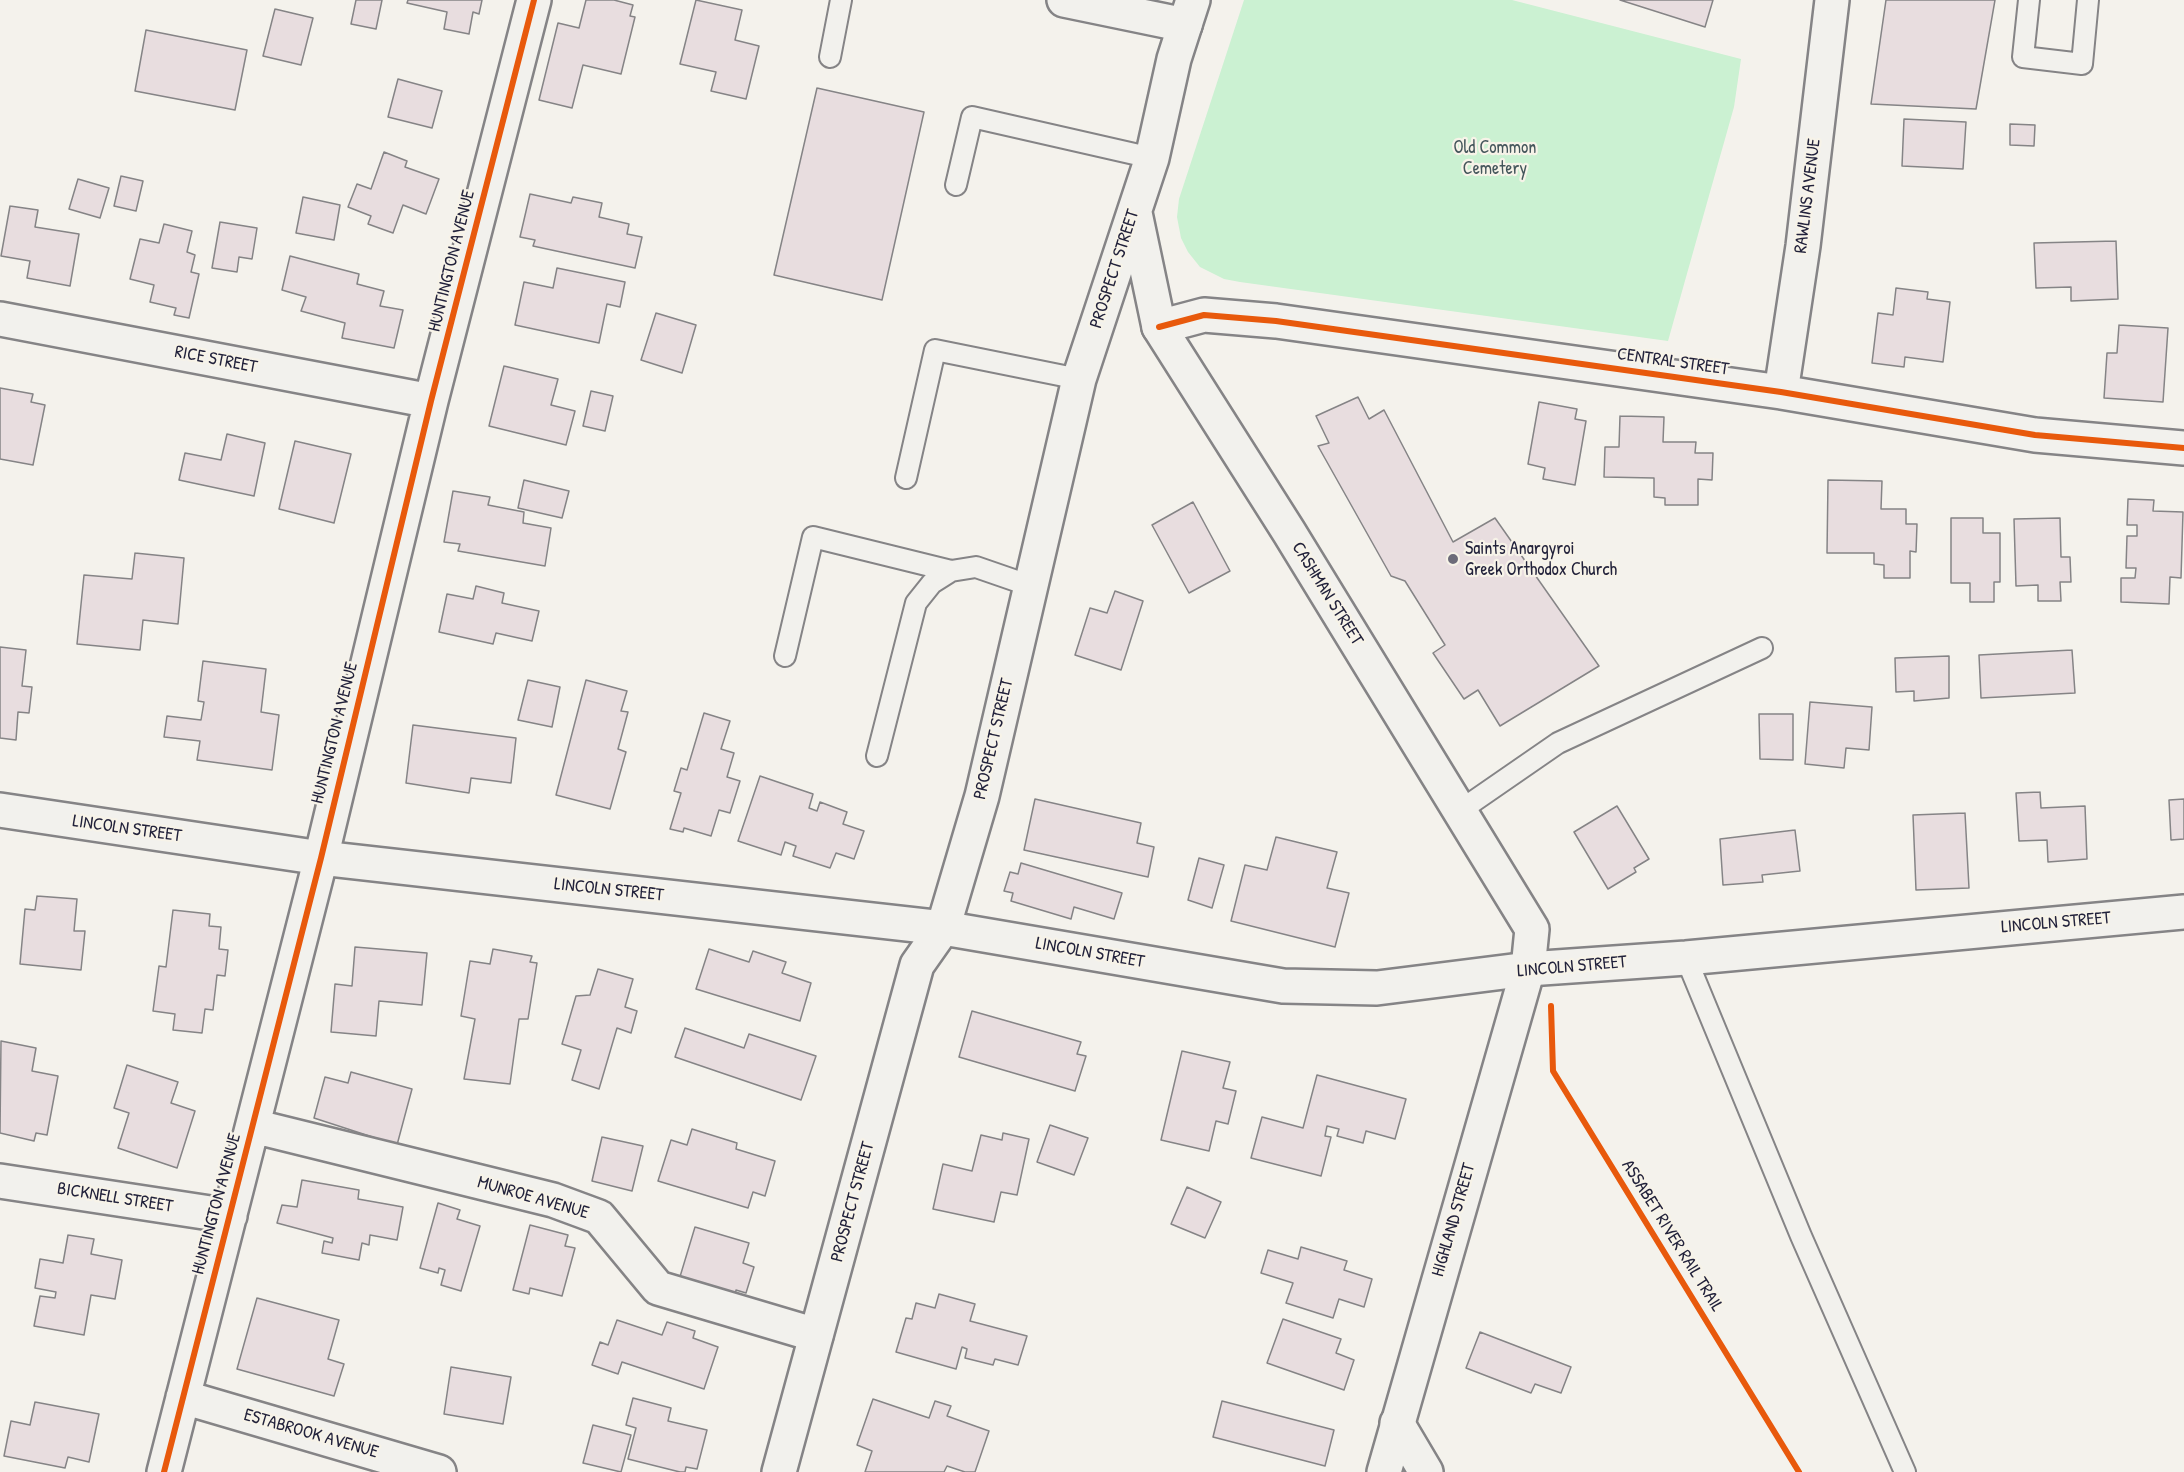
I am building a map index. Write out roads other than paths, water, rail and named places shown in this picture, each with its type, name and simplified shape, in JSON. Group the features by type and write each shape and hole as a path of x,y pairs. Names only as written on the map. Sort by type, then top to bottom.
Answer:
{"street":[{"name":"HUNTINGTON AVENUE","path":"164,1472 321,858 431,401 534,0"},
{"path":"1064,0 1189,12"},
{"name":"RAWLINS AVENUE","path":"1781,392 1803,246 1832,0"},
{"name":"PROSPECT STREET","path":"779,1472 917,964 943,928 982,796 1079,379 1152,158 1174,59 1189,12"},
{"name":"CASHMAN STREET","path":"1135,211 1159,327 1533,929 1528,969"},
{"name":"CENTRAL STREET","path":"1159,327 1204,315 1276,321 1781,392 2035,435 2184,448"},
{"name":"RICE STREET","path":"0,319 431,401"},
{"name":"LINCOLN STREET","path":"0,810 321,858 943,928 1283,986 1377,988 1528,969 1686,958 2184,912"},
{"name":"HIGHLAND STREET","path":"1384,1472 1396,1423 1528,969"},
{"name":"MUNROE AVENUE","path":"253,1126 553,1200 599,1217 658,1288 816,1335"},
{"name":"BICKNELL STREET","path":"0,1181 230,1216"},
{"name":"ESTABROOK AVENUE","path":"183,1397 439,1472"},
{"path":"1396,1423 1426,1472"}],"lane":[{"path":"830,57 841,0"},
{"path":"2029,0 2023,57 2082,64 2088,0"},
{"path":"956,185 972,117 1152,158"},
{"path":"906,478 935,350 1079,379"},
{"path":"785,656 813,537 951,571 976,567 1031,586"},
{"path":"877,756 916,603 932,583 951,571"},
{"path":"1461,810 1558,743 1762,648"},
{"path":"1686,958 1801,1236 1905,1472"}],"place":[{"name":"Saints Anargyroi Greek Orthodox Church","path":"1453,559"}],"park label":[{"name":"Old Common Cemetery","path":"1495,158"}]}
